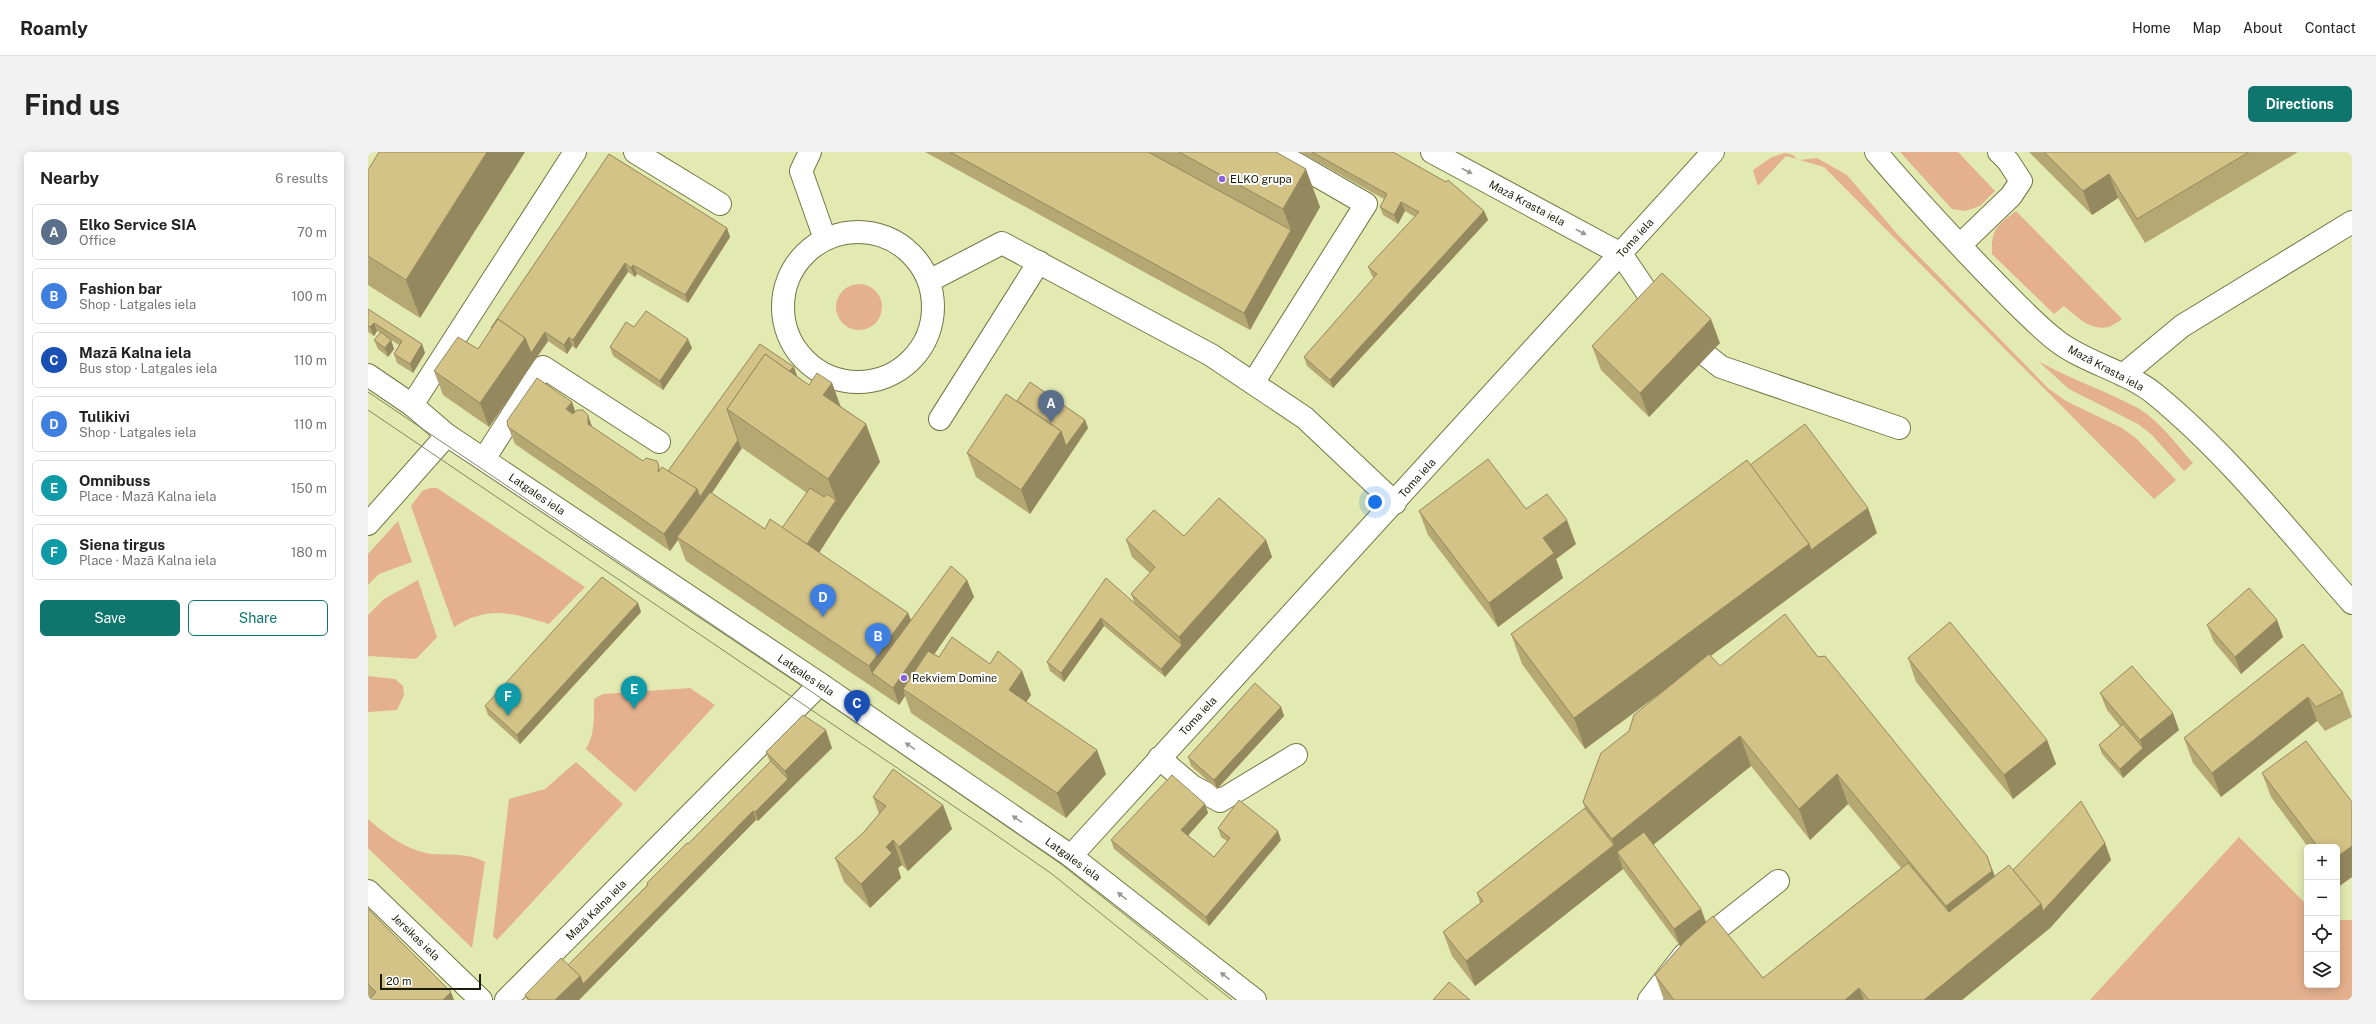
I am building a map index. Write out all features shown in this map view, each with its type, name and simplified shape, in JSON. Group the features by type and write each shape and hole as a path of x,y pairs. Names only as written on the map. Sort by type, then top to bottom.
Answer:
{"street":[{"path":"412,405 575,152"},
{"path":"635,152 720,204"},
{"path":"810,152 801,171 825,239"},
{"path":"1253,383 1366,204 1276,152"},
{"name":"Mazā Krasta iela","path":"1432,152 1621,254"},
{"name":"Toma iela","path":"1070,856 1395,503 1713,152"},
{"name":"Mazā Krasta iela","path":"1876,152 1912,195 2026,315 2058,342 2089,361 2123,375 2155,394 2183,419 2237,473 2352,603"},
{"path":"1960,245 2011,196 2021,181 2008,161 1999,152"},
{"path":"2123,375 2182,326 2352,222"},
{"path":"850,232 875,233 903,247 917,260 929,281 933,305 930,329 919,351 903,367 881,378 857,382 833,378 812,366 795,348 784,324 783,299 790,274 804,254 825,239 850,232"},
{"path":"929,281 1002,243 1211,355 1305,418 1395,503"},
{"path":"1621,254 1659,310"},
{"path":"940,419 1039,262"},
{"path":"1707,356 1720,367 1899,428"},
{"path":"484,459 543,367 659,442"},
{"name":"Latgales iela","path":"368,375 412,405 446,435 820,684 1070,856 1255,1000"},
{"path":"368,524 446,435"},
{"name":"Mazā Kalna iela","path":"506,1000 820,684"},
{"path":"1159,758 1192,786 1220,801 1296,755"},
{"path":"1649,1000 1684,955 1778,881"},
{"name":"Jersikas iela","path":"368,891 481,1000"}],"shaded area":[{"path":"1900,152 1958,152 1995,191 1980,206 1965,211 1952,209"},
{"path":"1785,153 1793,155 1797,159 1786,156 1758,186 1753,170 1772,157"},
{"path":"1817,158 1847,175 1899,236 2049,389 2066,401 2122,428 2137,439 2176,480 2154,499 1824,167 1800,160"},
{"path":"2016,211 2122,319 2115,324 2101,328 2089,325 2064,306 2054,314 1992,254 1993,239 1996,229"},
{"path":"854,284 864,284 876,290 881,298 881,316 876,324 868,329 854,330 846,327 839,320 836,312 836,302 839,294 846,287"},
{"path":"2038,361 2124,401 2144,412 2167,433 2193,463 2184,471 2152,435 2138,424 2069,389"},
{"path":"430,488 437,488 585,587 549,624 512,614 490,613 466,620 454,627 411,506 422,491"},
{"path":"398,521 412,562 379,574 368,585 368,554"},
{"path":"418,580 437,637 416,659 368,656 368,615 384,599"},
{"path":"368,676 395,679 403,686 404,695 397,710 368,712"},
{"path":"690,688 715,705 635,792 586,749 591,737 594,719 594,699 603,694"},
{"path":"576,762 623,804 497,940 493,936 509,799 545,789"},
{"path":"368,819 382,831 415,850 424,853 472,857 485,862 472,948 368,848"},
{"path":"2239,837 2304,902 2304,988 2340,988 2340,920 2352,920 2352,1000 2090,1000"}],"building":[{"path":"379,152 487,152 406,280 368,256 368,170"},
{"path":"950,152 1148,152 1291,230 1244,313"},
{"path":"1179,152 1276,152 1306,169 1283,209"},
{"path":"1312,152 1393,152 1446,182 1448,180 1484,211 1330,380 1304,357 1377,274 1368,267 1419,212 1401,202 1394,215 1380,207 1387,194"},
{"path":"2044,152 2249,152 2137,219 2109,174 2083,191"},
{"path":"609,154 727,228 685,295 633,265 631,268 625,263 573,340 569,337 564,345 545,332 531,353 525,338 498,319 491,328"},
{"path":"1662,273 1711,319 1640,393 1592,346"},
{"path":"368,309 422,344 410,364 394,354 402,341 374,323 370,327 368,326"},
{"path":"646,311 688,339 660,381 610,347 626,322 634,327"},
{"path":"498,319 525,338 480,403 434,371 458,337 478,349"},
{"path":"381,332 391,340 385,348 374,340"},
{"path":"760,344 794,367 789,371 765,354 727,409 738,440 700,497 697,489 668,471"},
{"path":"765,354 809,385 817,373 832,383 823,395 866,424 828,479 727,409"},
{"path":"537,378 572,402 566,409 573,414 577,410 583,410 588,415 588,424 643,461 646,458 657,461 659,466 658,472 662,467 697,489 664,534 508,427 507,421"},
{"path":"1030,382 1085,420 1066,446 1061,431 1017,401"},
{"path":"1006,394 1061,431 1021,490 967,453"},
{"path":"1805,424 1868,508 1811,550 1809,544 1750,465"},
{"path":"1488,459 1526,509 1547,494 1567,520 1543,538 1554,553 1489,603 1419,511"},
{"path":"1747,460 1809,544 1574,718 1511,634"},
{"path":"810,488 824,497 827,494 836,500 807,544 782,528"},
{"path":"710,492 765,529 770,519 908,613 869,666 677,537"},
{"path":"1219,498 1266,540 1179,637 1131,594 1155,567 1126,540 1154,510 1184,536"},
{"path":"951,566 967,580 893,688 872,673"},
{"path":"602,577 638,603 517,735 485,706"},
{"path":"1106,578 1182,645 1161,669 1101,618 1061,673 1047,662"},
{"path":"2249,588 2277,620 2235,657 2207,625"},
{"path":"1785,614 1818,657 1825,656 1987,856 1992,871 1946,906 1837,774 1799,809 1740,736 1612,839 1583,802 1601,753 1629,731 1634,715 1709,654 1720,666"},
{"path":"1950,622 2047,740 2004,775 1908,658"},
{"path":"952,637 990,664 998,651 1022,671 1009,690 1097,750 1057,793 903,689 928,651 939,657"},
{"path":"2303,644 2343,693 2316,707 2308,697 2212,773 2184,738"},
{"path":"2132,666 2173,713 2140,740 2100,693"},
{"path":"1255,683 1281,707 1214,780 1188,757"},
{"path":"803,715 826,730 785,771 766,752"},
{"path":"2123,724 2143,748 2120,769 2099,745"},
{"path":"2306,741 2352,802 2352,846 2340,855 2340,844 2316,844 2262,773"},
{"path":"771,761 788,779 755,812 753,811 583,984 580,976 568,965 648,885 647,883"},
{"path":"893,769 943,805 899,847 893,840 886,847 892,853 861,884 835,858 863,833 886,806 873,797"},
{"path":"1172,775 1205,804 1181,830 1214,857 1230,838 1218,828 1239,800 1278,831 1206,917 1111,840"},
{"path":"2081,801 2105,843 2043,911 2041,904 2013,870"},
{"path":"1585,808 1614,845 1466,961 1443,932 1483,901 1477,893"},
{"path":"1644,832 1701,909 1674,929 1617,852"},
{"path":"1908,863 1949,912 2009,865 2041,904 1924,1000 1869,1000 1859,988 1845,1000 1674,1000 1655,975 1685,941 1713,916 1763,978"},
{"path":"368,909 451,992 443,1000 369,1000 376,992 368,984"},
{"path":"561,958 580,976 555,1000 530,1000 525,995"},
{"path":"1449,982 1470,1000 1433,1000"}],"tram line":[{"path":"368,392 812,692 1061,864 1232,1000"},
{"path":"368,410 1052,874 1208,1000"}],"place":[{"name":"ELKO grupa","path":"1222,179"},
{"name":"Elko Service SIA","path":"1051,423"},
{"name":"Tulikivi","path":"823,617"},
{"name":"Fashion bar","path":"878,656"},
{"name":"Rekviem Domine","path":"904,678"},
{"name":"Omnibuss","path":"634,709"},
{"name":"Siena tirgus","path":"508,716"},
{"name":"Mazā Kalna iela","path":"857,723"}]}
